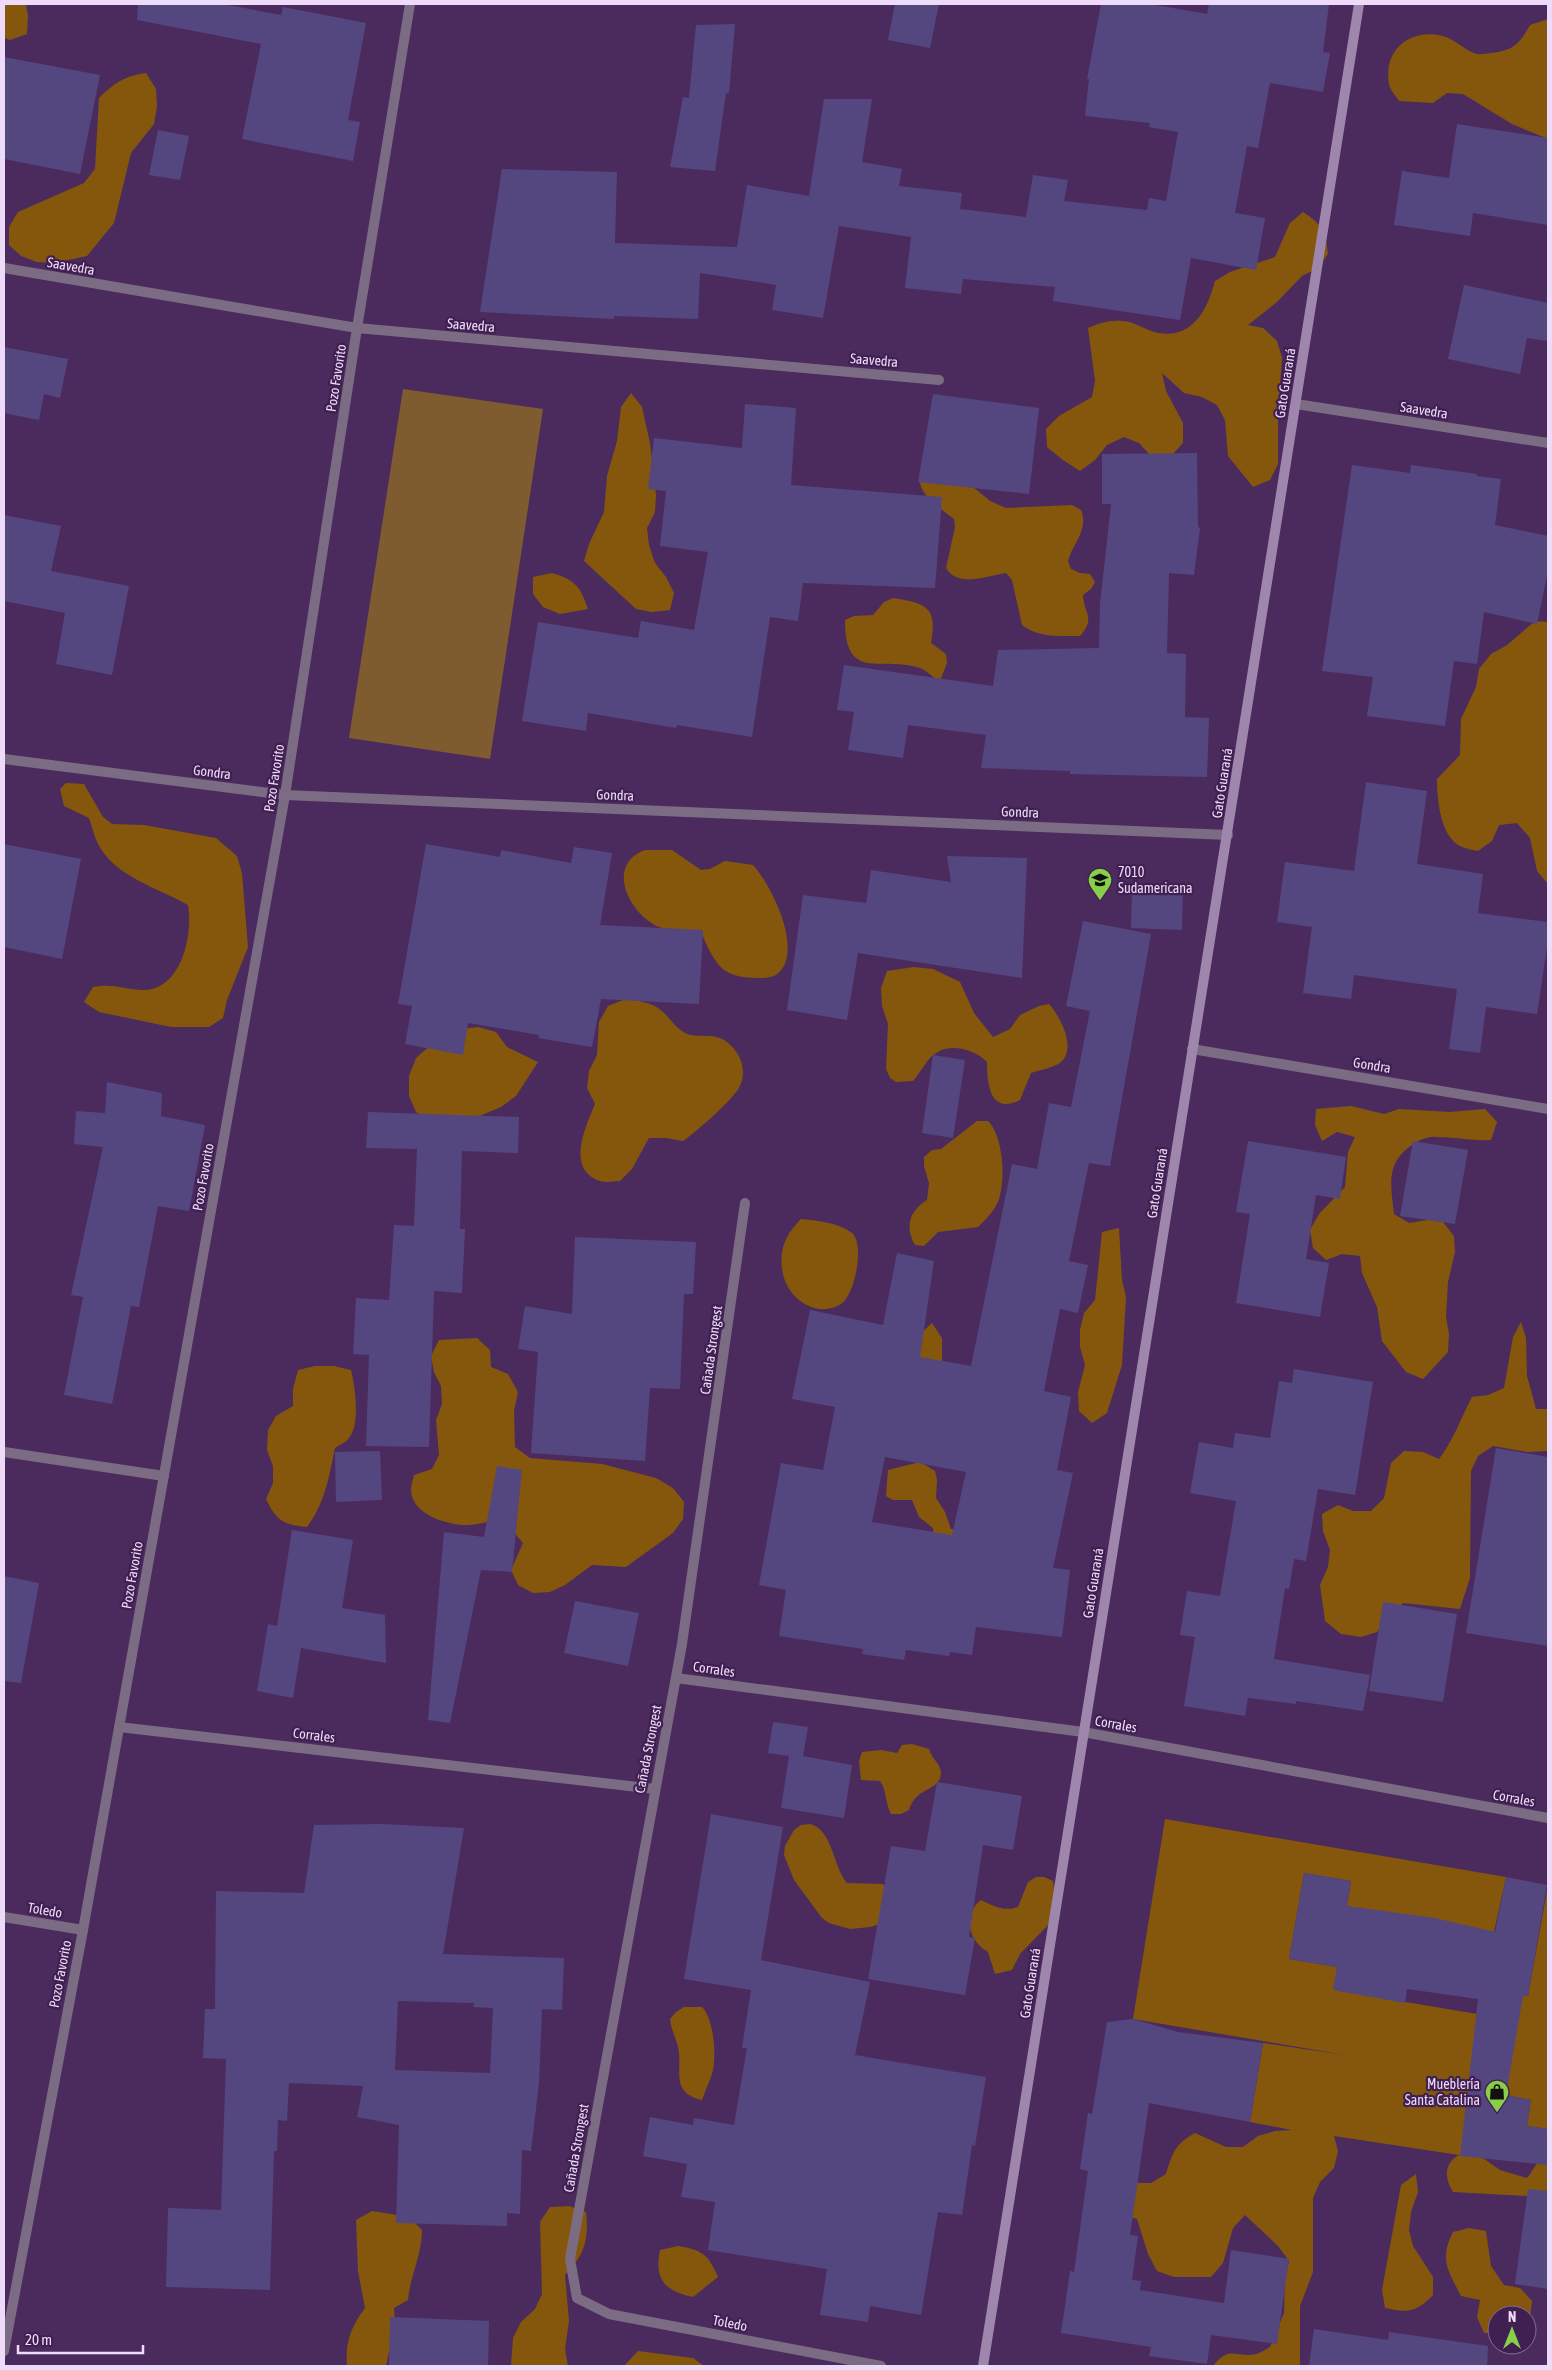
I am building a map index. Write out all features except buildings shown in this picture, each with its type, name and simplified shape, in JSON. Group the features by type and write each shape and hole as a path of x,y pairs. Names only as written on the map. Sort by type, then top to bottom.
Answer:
{"street":[{"name":"Pozo Favorito","path":"4,2351 83,1930 285,795 357,328 410,4"},
{"name":"Gato Guaraná","path":"983,2366 1359,4"},
{"name":"Saavedra","path":"4,268 357,328 939,380"},
{"name":"Saavedra","path":"1296,404 1548,443"},
{"name":"Gondra","path":"4,759 285,795 1228,835"},
{"name":"Gondra","path":"1192,1049 1548,1109"},
{"name":"Cañada Strongest","path":"577,2298 570,2259 682,1644 745,1203"},
{"path":"4,1452 164,1476"},
{"name":"Corrales","path":"676,1678 1083,1732 1548,1818"},
{"name":"Corrales","path":"119,1727 655,1789"},
{"name":"Toledo","path":"4,1917 83,1930"},
{"name":"Toledo","path":"577,2298 609,2314 881,2366"}],"shaded area":[{"path":"4,4 26,4 28,16 27,34 10,40 4,38"},
{"path":"1548,19 1548,139 1512,124 1463,94 1447,93 1433,103 1399,101 1392,91 1388,72 1390,61 1401,44 1410,39 1420,35 1431,34 1443,36 1473,52 1479,54 1492,53 1506,50 1516,45 1530,25"},
{"path":"146,73 156,89 157,106 154,124 131,153 114,223 87,256 54,263 37,262 21,256 9,245 9,227 18,212 84,183 95,169 99,98 120,81"},
{"path":"1303,212 1322,229 1328,254 1318,268 1302,276 1277,302 1248,325 1263,328 1277,341 1282,358 1278,412 1278,464 1270,480 1253,487 1228,456 1225,420 1217,405 1202,397 1184,393 1162,373 1166,391 1183,423 1183,443 1171,456 1151,456 1139,443 1124,437 1107,445 1095,460 1080,471 1047,447 1046,429 1059,416 1092,397 1095,381 1088,328 1105,322 1127,321 1159,333 1171,334 1181,331 1190,326 1203,311 1215,281 1230,272 1275,257 1290,223"},
{"path":"403,389 543,409 490,759 349,738"},
{"path":"631,393 642,407 650,443 656,495 655,512 647,528 649,545 655,563 666,577 674,593 670,610 652,612 636,609 584,561 589,544 604,512 607,476 617,441 621,407"},
{"path":"919,477 966,481 990,501 1006,508 1072,505 1081,510 1083,517 1082,530 1068,561 1071,569 1080,573 1090,574 1095,582 1091,589 1083,595 1088,620 1085,630 1080,636 1043,634 1022,625 1012,580 1006,573 973,579 958,578 951,574 946,568 955,527 954,519 927,496 920,484"},
{"path":"552,573 566,578 576,585 588,609 560,614 543,607 533,594 533,577"},
{"path":"893,598 914,602 927,609 931,614 933,631 931,643 946,654 947,663 940,681 917,667 866,663 857,659 851,652 846,639 845,620 854,616 873,615 884,602"},
{"path":"1535,621 1548,622 1548,884 1537,871 1530,838 1517,823 1499,825 1492,841 1478,851 1462,847 1455,842 1444,827 1437,787 1437,779 1460,755 1461,719 1476,687 1479,669 1491,654 1507,645"},
{"path":"66,783 84,784 103,817 112,824 144,825 216,838 237,856 242,873 248,947 227,1000 223,1018 209,1027 171,1027 99,1012 84,1002 93,987 112,986 143,990 156,988 167,981 176,971 182,958 189,931 189,917 188,905 126,873 105,855 98,844 89,818 64,806 60,789"},
{"path":"645,850 672,850 701,870 710,869 725,861 753,865 768,886 775,900 785,930 788,945 787,958 780,972 765,978 746,977 727,972 715,961 701,932 669,930 648,921 631,901 626,890 624,878 626,867 633,857"},
{"path":"914,967 933,969 960,982 974,1013 993,1037 1010,1029 1020,1015 1039,1006 1049,1004 1058,1016 1065,1032 1067,1041 1066,1056 1054,1066 1031,1073 1020,1100 1010,1104 996,1100 992,1095 988,1079 987,1062 974,1053 959,1048 944,1049 936,1053 913,1081 896,1082 890,1078 886,1069 888,1024 882,1006 881,988 887,971"},
{"path":"626,999 645,1002 658,1008 687,1034 715,1037 724,1040 738,1054 743,1073 740,1086 731,1099 683,1141 649,1138 632,1169 620,1181 602,1182 589,1175 583,1167 581,1157 583,1135 595,1104 587,1088 589,1071 597,1055 599,1022 608,1006"},
{"path":"478,1027 496,1032 507,1047 538,1062 516,1096 501,1107 468,1121 434,1123 416,1112 409,1096 409,1076 416,1058 431,1045 462,1029"},
{"path":"1351,1106 1384,1114 1399,1109 1450,1112 1485,1109 1497,1122 1491,1140 1427,1138 1412,1145 1403,1152 1397,1159 1394,1167 1391,1185 1394,1214 1409,1223 1428,1220 1443,1222 1454,1236 1455,1252 1448,1282 1446,1317 1449,1334 1448,1352 1423,1379 1406,1372 1382,1341 1377,1307 1362,1273 1360,1256 1342,1254 1326,1260 1313,1248 1310,1230 1319,1214 1345,1187 1348,1152 1355,1137 1337,1132 1322,1141 1315,1125 1316,1109"},
{"path":"977,1121 988,1121 993,1128 1000,1147 1003,1169 1001,1190 995,1207 978,1227 938,1232 924,1246 915,1245 910,1232 911,1220 916,1209 927,1200 929,1183 924,1166 924,1157 932,1150 941,1149"},
{"path":"801,1219 840,1226 852,1233 856,1239 858,1258 854,1280 846,1299 841,1304 832,1308 813,1308 805,1304 797,1298 786,1283 781,1258 782,1251 787,1237"},
{"path":"1119,1228 1122,1280 1126,1297 1122,1365 1107,1413 1092,1423 1079,1411 1078,1392 1085,1365 1080,1347 1080,1330 1084,1313 1095,1300 1102,1232"},
{"path":"1521,1322 1526,1338 1527,1376 1536,1409 1548,1409 1548,1451 1527,1452 1493,1446 1478,1456 1471,1471 1470,1578 1460,1609 1403,1603 1377,1632 1361,1637 1341,1634 1325,1621 1320,1585 1328,1567 1330,1550 1323,1531 1322,1514 1338,1505 1353,1511 1371,1511 1384,1498 1391,1463 1404,1451 1423,1452 1439,1459 1453,1437 1472,1397 1488,1395 1504,1388 1513,1337"},
{"path":"932,1323 942,1338 942,1374 881,1370"},
{"path":"477,1338 490,1350 491,1367 508,1374 518,1392 514,1411 515,1447 530,1458 602,1464 656,1478 673,1488 684,1502 683,1519 673,1533 626,1567 592,1565 565,1585 550,1592 533,1593 518,1585 511,1570 523,1543 511,1529 497,1520 466,1525 454,1524 430,1516 423,1511 413,1498 412,1484 414,1475 432,1469 439,1455 436,1420 442,1404 441,1386 434,1372 431,1356 439,1340"},
{"path":"315,1366 334,1366 351,1370 356,1416 352,1433 347,1440 335,1448 322,1499 307,1527 292,1525 281,1520 273,1512 266,1499 273,1483 273,1466 267,1450 268,1430 276,1416 293,1406 293,1389 298,1370"},
{"path":"920,1462 935,1471 937,1480 936,1498 945,1512 951,1529 959,1530 934,1555 933,1528 919,1517 912,1500 893,1500 886,1496 888,1470"},
{"path":"912,1744 929,1749 941,1770 940,1779 912,1802 909,1810 901,1814 891,1814 880,1781 861,1780 859,1761 862,1752 881,1750 897,1753 902,1745"},
{"path":"1165,1819 1506,1877 1494,1932 1347,1906 1351,1881 1304,1873 1289,1959 1337,1967 1334,1990 1477,2014 1483,1989 1528,1996 1548,1885 1548,2129 1527,2126 1531,2100 1506,2095 1477,2154 1500,2170 1527,2178 1539,2161 1548,2155 1548,2209 1528,2196 1453,2192 1448,2181 1447,2171 1450,2162 1459,2155 1334,2136 1338,2151 1334,2168 1320,2182 1313,2198 1313,2272 1300,2306 1300,2366 1213,2366 1219,2359 1229,2354 1256,2354 1270,2347 1284,2313 1285,2277 1289,2261 1278,2246 1245,2215 1233,2228 1223,2263 1211,2277 1174,2277 1157,2271 1148,2254 1137,2219 1121,2214 1133,2183 1151,2183 1166,2174 1176,2149 1183,2141 1195,2133 1226,2147 1243,2147 1258,2136 1275,2131 1292,2130 1250,2122 1263,2043 1345,2055 1133,2019"},
{"path":"810,1824 824,1833 842,1876 847,1883 882,1884 898,1893 880,1924 850,1929 829,1923 822,1918 794,1880 784,1855 785,1846 794,1830 801,1825"},
{"path":"1036,1877 1044,1877 1053,1881 1054,1889 1049,1924 1020,1954 1012,1970 995,1974 988,1952 981,1947 972,1934 970,1927 971,1912 981,1900 1003,1909 1018,1907 1028,1882"},
{"path":"684,2007 702,2007 712,2029 713,2067 702,2100 686,2093 680,2082 678,2049 670,2019"},
{"path":"1416,2174 1418,2192 1411,2212 1409,2230 1413,2246 1433,2277 1433,2295 1422,2305 1412,2310 1385,2308 1382,2290 1401,2185"},
{"path":"569,2206 586,2212 587,2230 581,2253 572,2268 565,2275 569,2321 565,2349 568,2366 511,2366 513,2338 521,2322 535,2309 542,2294 540,2222 550,2207"},
{"path":"372,2211 409,2217 422,2230 420,2248 408,2300 394,2308 395,2324 386,2366 347,2366 347,2349 350,2335 365,2308 358,2271 356,2220"},
{"path":"1469,2228 1486,2231 1491,2266 1504,2285 1520,2288 1532,2301 1532,2305 1487,2305 1487,2333 1484,2333 1477,2317 1480,2300 1461,2296 1449,2272 1446,2258 1453,2232"},
{"path":"678,2246 693,2249 704,2255 711,2263 718,2277 693,2297 675,2291 660,2276 660,2250"},
{"path":"638,2351 693,2358 704,2366 624,2366"}],"place":[{"name":"7010 Sudamericana","path":"1100,901"},
{"name":"Mueblería Santa Catalina","path":"1497,2113"}]}
